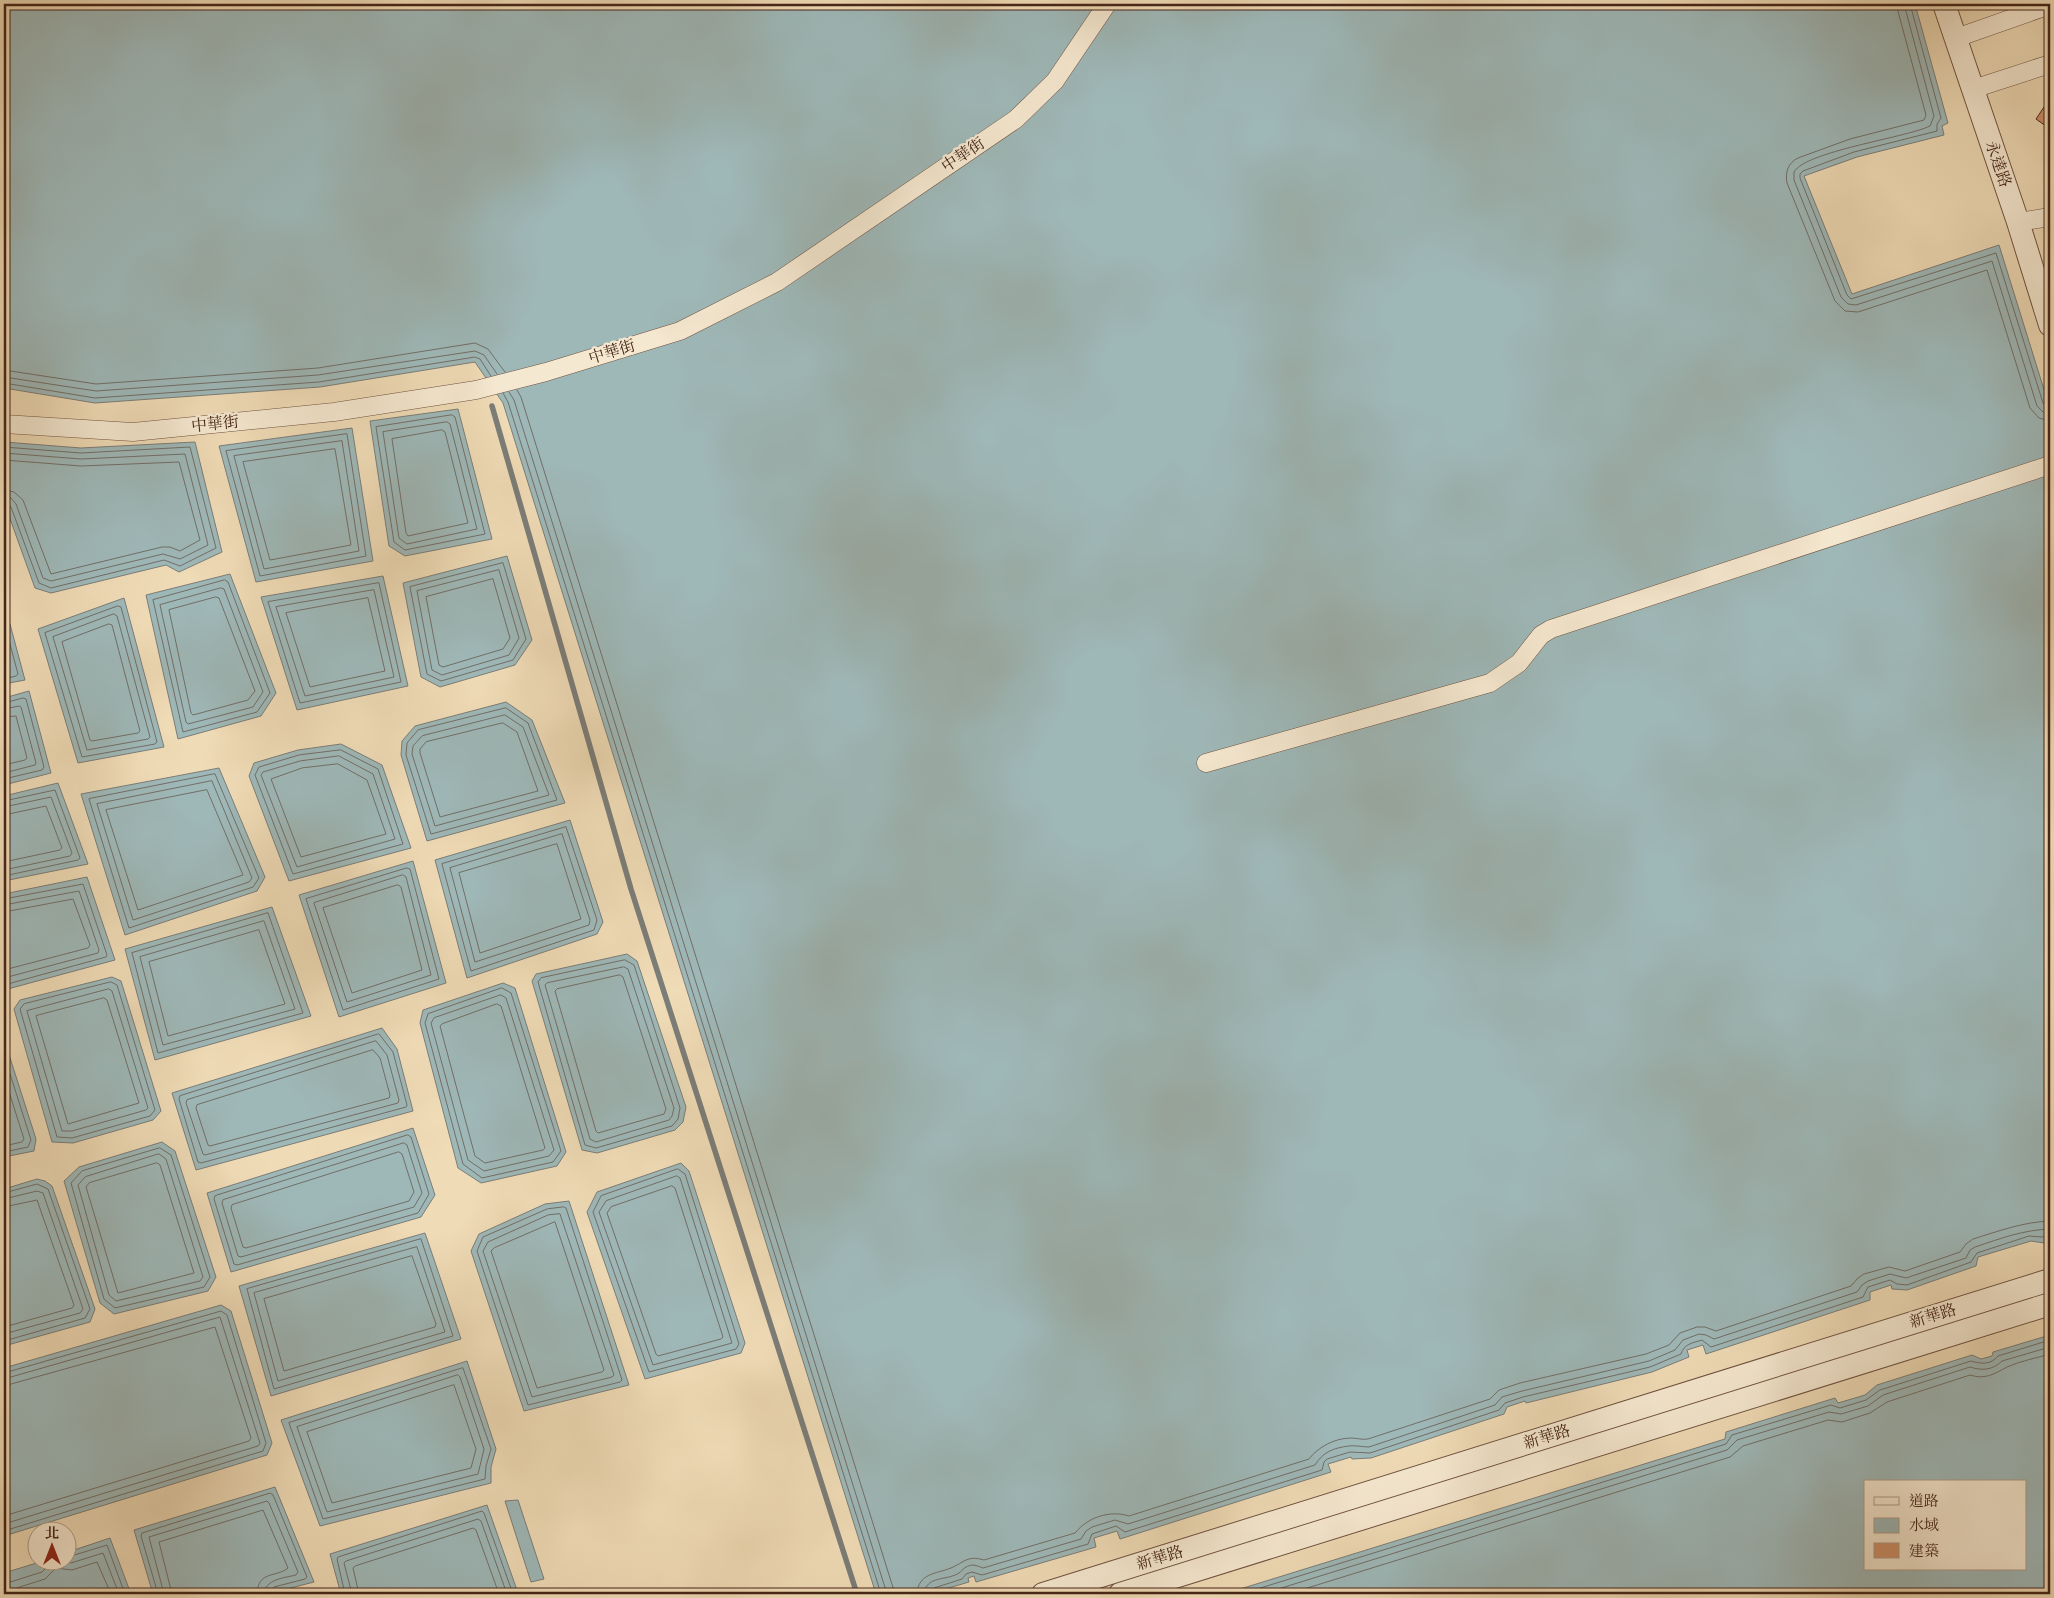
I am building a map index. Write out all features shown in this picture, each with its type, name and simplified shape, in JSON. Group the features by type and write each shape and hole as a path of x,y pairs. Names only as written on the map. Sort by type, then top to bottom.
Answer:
{"street":[{"name":"中華街","path":"4,424 133,432 334,412 476,390 546,372 680,331 777,282 1016,119 1055,81 1106,4"},
{"name":"永達路","path":"1944,4 2018,222 2050,325"},
{"path":"1956,38 2050,5"},
{"path":"1973,89 2050,64"},
{"path":"2018,222 2050,217"},
{"path":"1206,763 1490,683 1519,663 1541,635 1551,629 2050,466"},
{"name":"新華路","path":"1043,1594 2050,1280"},
{"name":"新華路","path":"1120,1594 2050,1304"}],"water":[{"path":"4,4 1915,4 1948,123 1942,126 1944,135 1857,157 1804,176 1852,294 1999,245 2050,409 2050,1239 2044,1243 2031,1241 1978,1257 1976,1266 1907,1290 1892,1289 1891,1285 1870,1292 1870,1300 1706,1354 1703,1345 1687,1350 1689,1357 1652,1372 1526,1403 1525,1401 1507,1407 1504,1414 1371,1458 1352,1459 1351,1457 1328,1464 1331,1472 1120,1539 1117,1531 1094,1538 1096,1547 976,1582 974,1576 968,1578 969,1582 928,1594 876,1594 503,403 475,362 320,387 95,403 4,388"},
{"path":"458,409 492,539 405,556 389,546 370,421"},
{"path":"352,428 373,561 256,582 219,446"},
{"path":"4,442 81,448 195,442 222,552 179,572 166,565 51,593 35,588 4,502"},
{"path":"507,556 532,640 515,665 440,687 421,677 403,583"},
{"path":"230,574 276,693 261,716 178,739 146,595"},
{"path":"383,576 408,686 297,710 261,597"},
{"path":"124,598 164,747 78,763 38,629"},
{"path":"4,602 25,680 4,684"},
{"path":"29,691 51,773 4,785 4,698"},
{"path":"506,702 532,720 565,803 427,841 401,755 402,741 415,726"},
{"path":"341,744 382,765 411,848 289,881 249,776 254,763 298,750"},
{"path":"219,768 265,877 257,891 125,935 81,794"},
{"path":"58,783 88,864 4,881 4,796"},
{"path":"570,820 603,922 597,934 467,978 435,860"},
{"path":"413,861 446,983 339,1017 299,895"},
{"path":"87,877 115,960 4,990 4,894"},
{"path":"272,907 311,1016 155,1060 125,949"},
{"path":"627,954 637,961 686,1107 683,1122 675,1130 597,1153 582,1150 532,981 536,974"},
{"path":"112,977 121,981 161,1111 153,1120 73,1143 52,1142 14,1009 20,1000"},
{"path":"503,983 515,988 566,1152 557,1166 481,1183 458,1168 420,1023 423,1010"},
{"path":"382,1028 397,1049 413,1111 196,1170 172,1093"},
{"path":"4,1039 36,1139 34,1151 4,1157"},
{"path":"413,1128 435,1195 421,1217 231,1272 207,1193"},
{"path":"162,1142 175,1151 216,1277 208,1291 114,1314 100,1303 64,1181 79,1167"},
{"path":"681,1163 689,1171 745,1343 741,1353 645,1379 587,1212 597,1192"},
{"path":"37,1179 45,1181 52,1186 95,1309 90,1322 4,1346 4,1189"},
{"path":"569,1201 629,1385 524,1411 471,1251 479,1234 545,1204"},
{"path":"425,1233 461,1339 271,1396 239,1286"},
{"path":"221,1305 231,1311 272,1443 267,1455 56,1520 28,1520 28,1529 4,1536 4,1368"},
{"path":"2050,1335 2050,1594 1224,1594 1725,1439 1726,1432 1835,1398 1838,1403 1865,1395 1877,1385 1972,1355 1981,1359 1992,1356 1993,1352"},
{"path":"467,1361 496,1449 491,1467 491,1483 320,1526 281,1420"},
{"path":"275,1487 314,1582 267,1594 153,1594 134,1530"},
{"path":"518,1500 544,1579 531,1582 505,1501"},
{"path":"487,1505 518,1593 341,1594 330,1554"},
{"path":"110,1538 131,1594 4,1594 4,1573 28,1566 28,1570 78,1570 78,1549"}],"building":[{"path":"2050,98 2050,129 2036,119"}],"waterway":[{"path":"492,406 631,889 857,1594"}]}
